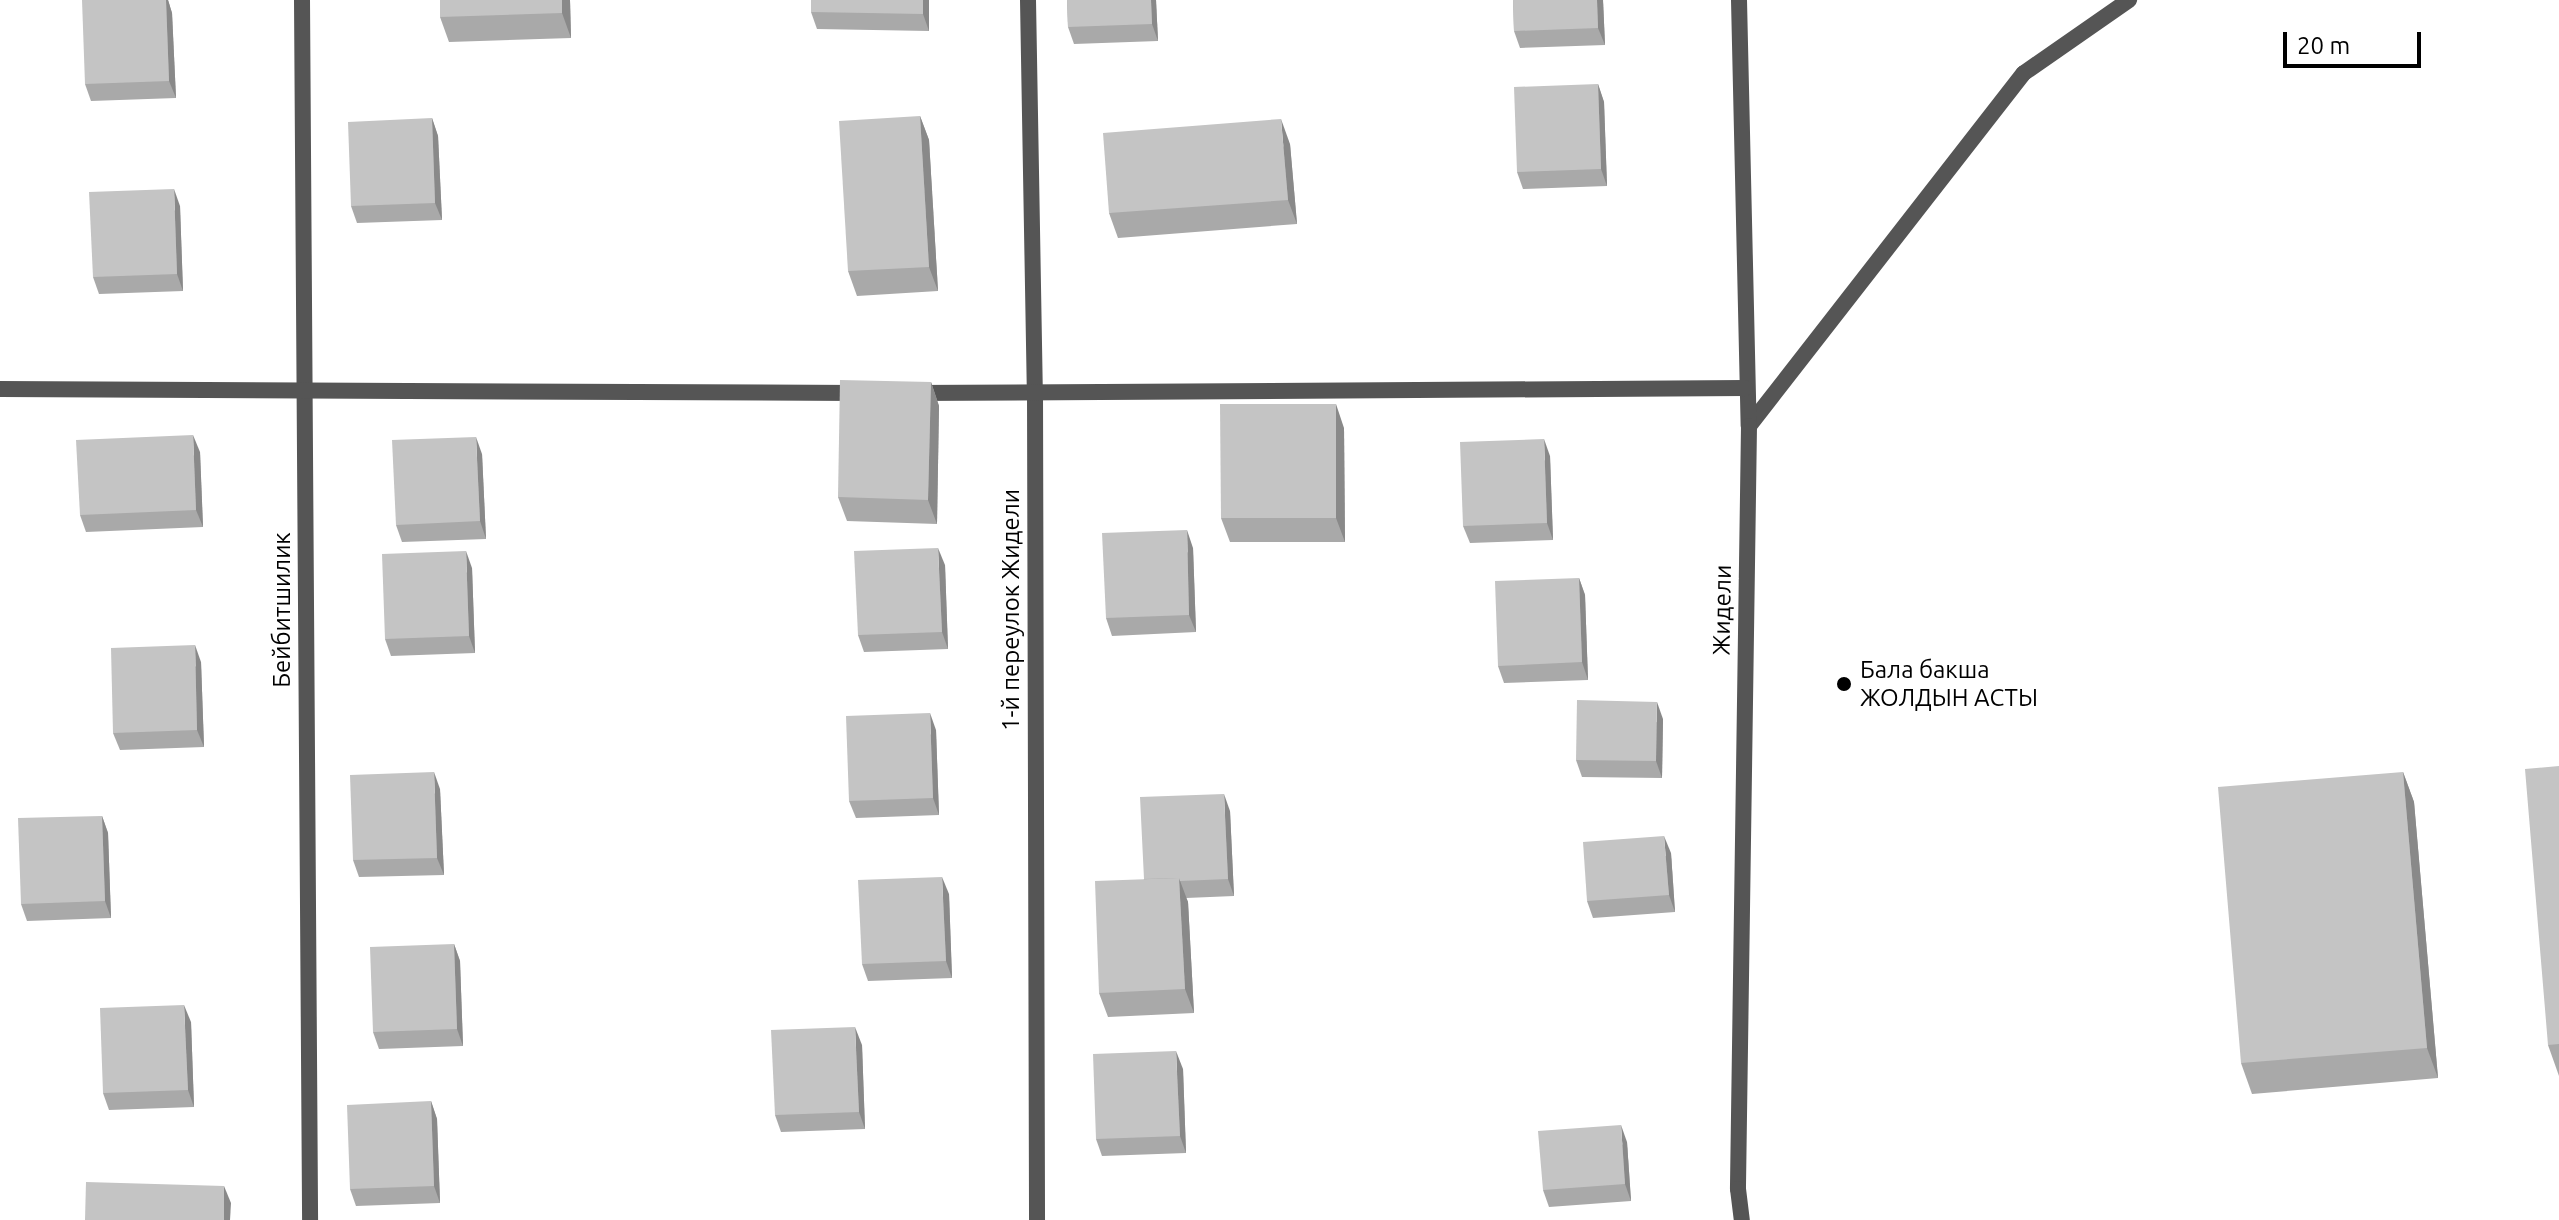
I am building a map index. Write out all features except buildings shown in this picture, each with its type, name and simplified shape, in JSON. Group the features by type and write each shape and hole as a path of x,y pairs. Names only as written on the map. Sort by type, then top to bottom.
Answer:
{"street":[{"name":"Бейбитшилик","path":"302,0 310,1220"},
{"name":"1-й переулок Жидели","path":"1028,0 1035,393 1037,1220"},
{"name":"Жидели","path":"1739,0 1745,388 1749,426 1738,1189 1742,1220"},
{"path":"1749,426 2024,73 2129,0"},
{"path":"0,389 305,395 1745,388"}],"place":[{"name":"Бала бакша ЖОЛДЫН АСТЫ","path":"1844,684"}]}
